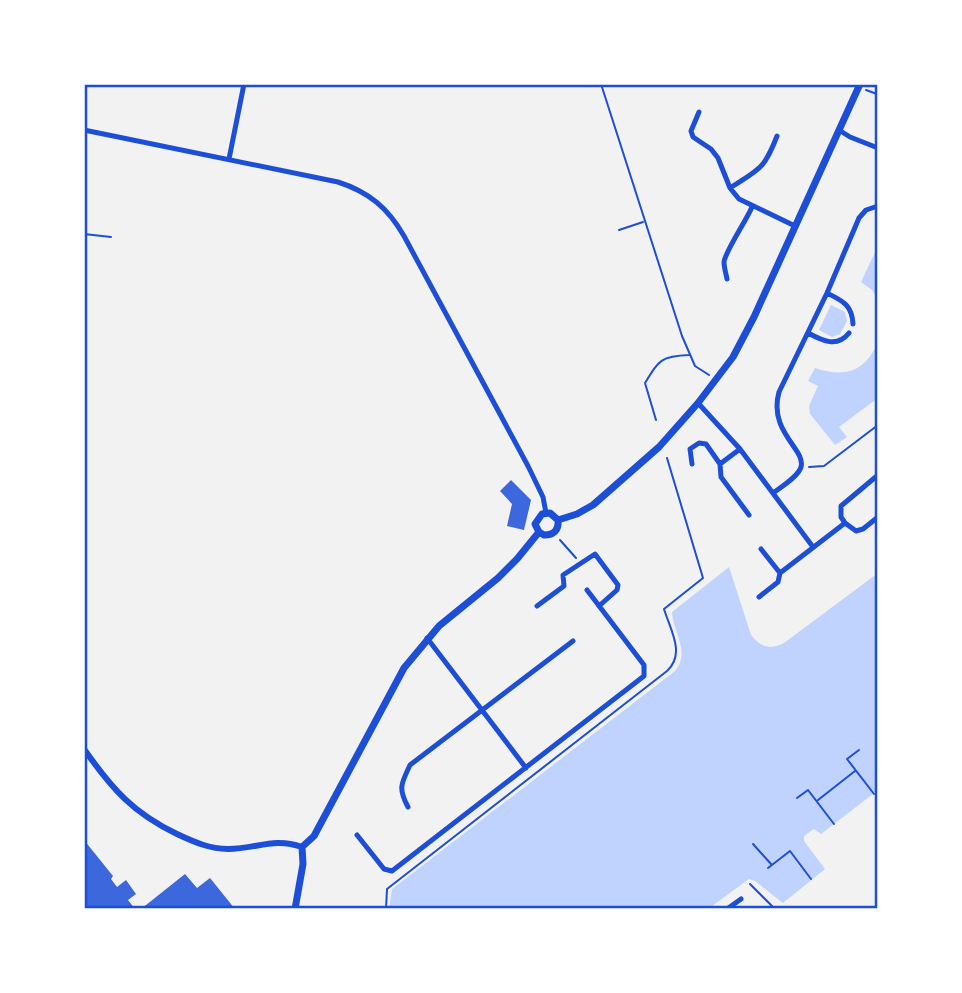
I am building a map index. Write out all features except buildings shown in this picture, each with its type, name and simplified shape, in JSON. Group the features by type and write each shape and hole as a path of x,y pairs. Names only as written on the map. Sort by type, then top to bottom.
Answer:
{"main road":[{"path":"558,520 593,505 623,480 659,447 716,380 740,345 860,84"},
{"path":"547,513 558,520 557,528 555,532 544,535 539,532 536,520 547,513"},
{"path":"295,909 303,864 302,847 314,836 404,668 427,638 498,578 539,532"}],"street":[{"path":"229,159 244,84"},
{"path":"699,111 691,131 693,137 718,158 730,188 738,199 752,208 795,226"},
{"path":"84,130 353,187 384,207 404,236 528,466 540,490 547,513"},
{"path":"839,130 878,148"},
{"path":"730,188 761,168 777,136"},
{"path":"773,493 801,467 800,457 781,430 775,405 779,392 827,293 859,218 866,210 878,205"},
{"path":"727,279 724,263 728,250 752,208"},
{"path":"827,293 847,303 853,324"},
{"path":"808,333 832,343 844,340 849,333"},
{"path":"698,403 740,449 813,547"},
{"path":"692,464 690,449 699,443 706,444 720,464 722,477 749,515"},
{"path":"720,464 740,449"},
{"path":"878,475 841,506 841,517 850,529 856,531 878,517"},
{"path":"760,597 778,582 780,573 845,523"},
{"path":"761,549 780,573"},
{"path":"537,606 564,586 563,575 595,554 618,585 617,590 599,606"},
{"path":"357,835 384,869 392,871 644,676 644,665 587,590"},
{"path":"427,638 526,768"},
{"path":"408,807 401,794 401,783 410,765 573,640"},
{"path":"84,749 133,808 144,817 193,842 229,849 281,842 302,847"},
{"path":"727,909 741,899"}],"path":[{"path":"601,84 689,355 695,366 716,380"},
{"path":"619,230 645,221"},
{"path":"84,234 111,237"},
{"path":"656,420 645,383 659,361 671,355 689,355"},
{"path":"801,467 824,466 878,425"},
{"path":"667,458 703,578"},
{"path":"561,540 581,564"},
{"path":"859,750 847,759 874,794"},
{"path":"817,800 856,771"},
{"path":"797,798 808,790 834,824"},
{"path":"753,844 771,865"},
{"path":"768,869 790,851 811,879"},
{"path":"750,884 775,909"}],"water":[{"path":"878,246 878,300 872,290 861,282"},
{"path":"831,305 845,312 847,321 840,334 832,337 819,330"},
{"path":"878,342 878,398 839,427 847,437 835,445 810,414 809,406 818,386 808,381 815,368 836,372 853,370 867,360"},
{"path":"729,567 751,635 762,645 770,647 784,643 878,573 878,790 821,834 814,829 804,836 804,841 825,869 783,903 749,879 708,909 389,909 392,889 675,671 680,664 681,650 672,612"}]}
